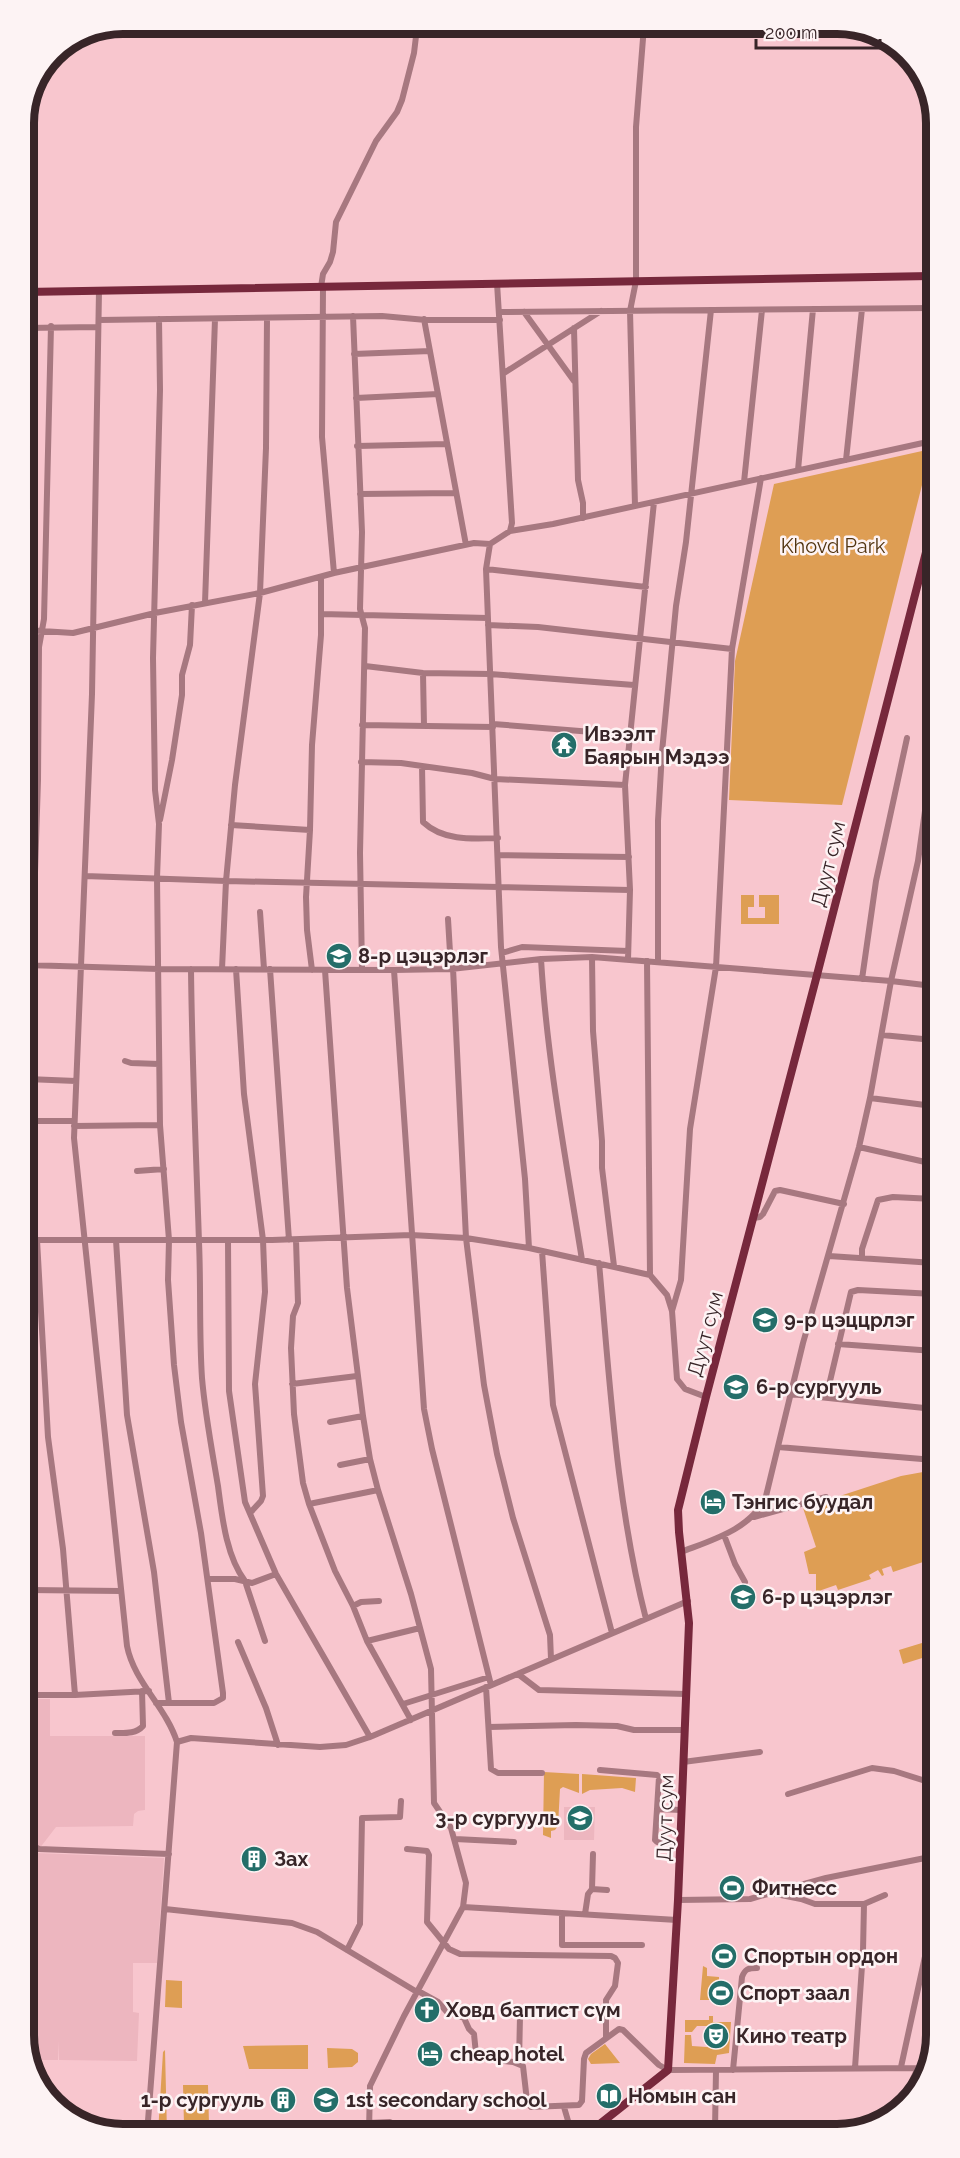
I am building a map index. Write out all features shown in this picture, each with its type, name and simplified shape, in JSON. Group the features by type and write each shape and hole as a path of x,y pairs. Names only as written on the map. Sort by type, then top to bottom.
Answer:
{"main road":[{"path":"35,292 926,276"},
{"name":"Дуут сум","path":"668,2070 678,1900 689,1623 678,1510 926,552"},
{"path":"599,2124 668,2070"}],"street":[{"path":"334,573 322,437 323,274 333,252 336,222 376,141 397,112 402,100 416,34"},
{"path":"636,506 630,311 636,281 636,127 643,35"},
{"path":"497,283 512,523 510,531"},
{"path":"99,291 93,629 74,1123 121,1592 130,1657 145,1691 156,1702 170,1724 177,1742 148,2123"},
{"path":"500,312 926,308"},
{"path":"798,470 813,309"},
{"path":"846,460 862,309"},
{"path":"658,962 658,821 662,752 711,310"},
{"path":"744,482 762,310"},
{"path":"504,374 601,311"},
{"path":"524,312 574,381"},
{"path":"353,316 362,567 360,609 365,628 361,762 362,970"},
{"path":"35,328 159,319 382,316 500,320"},
{"path":"222,969 231,825 260,593 266,448 267,318"},
{"path":"156,1702 214,1703 223,1698 208,1579 181,1422 174,1365 168,1280 169,1240 160,1125 157,878 159,824 155,790 159,319"},
{"path":"205,603 215,319"},
{"path":"424,319 466,545"},
{"path":"35,850 38,780 39,647 44,619 51,327"},
{"path":"574,328 578,480 584,503 583,518"},
{"path":"354,354 430,351"},
{"path":"356,398 438,394"},
{"path":"35,631 73,633 93,629 192,605 260,593 362,567 482,542 490,544 510,531 583,518 926,442"},
{"path":"357,446 447,444"},
{"path":"672,1311 681,1280 690,1129 716,967 732,649 760,478"},
{"path":"360,494 456,493"},
{"path":"628,960 630,890 625,785 654,502"},
{"path":"490,544 486,569 502,953 525,1179 529,1248"},
{"path":"486,569 646,587"},
{"path":"312,969 307,930 307,882 321,577"},
{"path":"916,591 926,593"},
{"path":"159,824 172,760 182,695 182,675 190,645 192,605"},
{"path":"321,614 488,622 732,649"},
{"path":"365,666 423,673 490,674 634,686"},
{"path":"423,673 423,726"},
{"path":"362,725 493,725 630,735"},
{"path":"862,979 876,881 907,738"},
{"path":"361,762 422,766 472,773 495,779 625,785"},
{"path":"422,766 423,822 431,829 450,836 473,839 498,838"},
{"path":"751,1518 762,1506 766,1496 790,1394 859,1147 891,981 918,861 926,804"},
{"path":"231,825 310,830"},
{"path":"499,855 629,857"},
{"path":"85,876 630,890"},
{"path":"260,912 298,1303 293,1316 291,1348 292,1384 303,1484 335,1571 353,1606 367,1641 411,1720"},
{"path":"448,919 466,1238 484,1385 497,1454 513,1518 550,1635 551,1659"},
{"path":"502,953 522,947 628,951"},
{"path":"35,965 81,968 394,970 452,968 541,959 592,957 926,985"},
{"path":"592,957 593,1031 602,1168 614,1266"},
{"path":"541,959 551,1071 582,1260"},
{"path":"647,961 650,1275"},
{"path":"191,969 201,1351 205,1402 222,1513 230,1548 240,1575 245,1581 265,1641"},
{"path":"236,969 244,1094 262,1240 265,1292 255,1384 262,1496 261,1501 250,1513"},
{"path":"325,970 347,1288 363,1416 378,1490 431,1669 434,1801 437,1809 449,1824 466,1877 463,1907 370,2086 369,2122 392,2123"},
{"path":"394,970 420,1363 428,1430 489,1677 491,1769 498,1773 542,1773"},
{"path":"882,1035 926,1039"},
{"path":"125,1061 159,1064"},
{"path":"34,1079 76,1081"},
{"path":"870,1098 926,1105"},
{"path":"34,1121 160,1125"},
{"path":"859,1147 926,1162"},
{"path":"137,1171 164,1169"},
{"path":"753,1218 763,1214 775,1191 780,1190 844,1204"},
{"path":"862,1258 862,1249 878,1200 893,1197 926,1199"},
{"path":"75,1695 67,1591 48,1437 37,1240 293,1240 411,1235 466,1238 529,1248 614,1266 650,1275 667,1295 672,1311 677,1379 685,1389 706,1397"},
{"path":"116,1240 128,1415 154,1572 169,1702"},
{"path":"228,1240 229,1390 245,1502 276,1574 370,1737"},
{"path":"542,1251 554,1405 612,1634"},
{"path":"829,1256 926,1262"},
{"path":"599,1263 618,1473 637,1584 646,1619"},
{"path":"826,1398 851,1292 858,1290 926,1294"},
{"path":"838,1344 926,1350"},
{"path":"292,1384 357,1376"},
{"path":"790,1394 926,1408"},
{"path":"330,1422 363,1416"},
{"path":"778,1447 926,1459"},
{"path":"340,1465 370,1459"},
{"path":"309,1504 378,1490"},
{"path":"681,1552 724,1534 751,1518 826,1497"},
{"path":"724,1534 735,1564 745,1582"},
{"path":"208,1579 235,1579 252,1582 276,1574"},
{"path":"34,1590 121,1592"},
{"path":"353,1606 361,1602 379,1601"},
{"path":"177,1742 192,1738 278,1745 331,1747 346,1745 411,1720 688,1601"},
{"path":"367,1641 420,1628"},
{"path":"238,1642 266,1708 278,1745"},
{"path":"518,1674 539,1690 686,1694"},
{"path":"403,1704 489,1677"},
{"path":"34,1695 145,1691"},
{"path":"115,1733 131,1733 140,1730 143,1726 145,1691"},
{"path":"489,1727 576,1725 617,1726 634,1730 684,1730"},
{"path":"683,1762 760,1752"},
{"path":"788,1794 872,1768 894,1770 926,1781"},
{"path":"600,1770 657,1775 656,1841 680,1845"},
{"path":"347,1950 360,1924 363,1818 400,1817 401,1802"},
{"path":"657,1809 681,1810"},
{"path":"455,1839 514,1842"},
{"path":"34,1847 39,1849 169,1854"},
{"path":"407,1849 427,1851 429,1855 427,1922 452,1951 460,1954 611,1956 615,1958 618,1963 615,1986 606,2000 606,2038"},
{"path":"585,1914 588,1894 592,1889 593,1854"},
{"path":"678,1900 750,1899 826,1878 926,1858"},
{"path":"592,1889 607,1890"},
{"path":"771,1893 815,1904 864,1904 885,1895"},
{"path":"855,2068 864,1904"},
{"path":"463,1907 677,1920"},
{"path":"165,1909 299,1924 317,1932 438,2002 447,2012 464,2018 474,2034 476,2054 480,2058 519,2063"},
{"path":"562,1913 562,1945 642,1945"},
{"path":"901,2067 926,1952"},
{"path":"733,2070 742,1977 748,1968 757,1968"},
{"path":"520,2016 519,2063 525,2070 528,2105 575,2107 582,2101 586,2053 619,2030 623,2030 668,2070 918,2068 912,2081"},
{"path":"715,2124 717,2070"},
{"path":"564,2107 569,2124"}],"shaded area":[{"path":"34,1699 50,1699 50,1736 145,1736 145,1810 134,1814 133,1826 56,1827 36,1853 164,1858 157,1963 133,1963 133,2012 139,2013 137,2061 59,2060 59,2041 58,2060 38,2060 34,2034"},
{"name":"3-р сургууль","path":"564,1807 595,1807 594,1840 564,1840"}],"green space":[{"name":"Khovd Park","path":"926,450 926,469 842,805 729,800 735,661 774,484"},
{"path":"741,895 754,895 754,907 748,907 748,918 765,918 765,907 759,907 759,895 779,895 779,924 741,924"},
{"path":"926,1471 926,1561 893,1572 891,1566 882,1569 884,1575 882,1576 878,1570 869,1575 871,1579 838,1590 836,1585 816,1592 816,1574 809,1574 804,1552 816,1547 803,1508 901,1476"},
{"path":"926,1642 926,1657 903,1664 899,1650"},
{"path":"544,1772 579,1774 579,1793 563,1787 560,1789 558,1826 551,1831 551,1838 543,1835"},
{"path":"582,1774 636,1778 635,1792 622,1788 590,1790 582,1794"},
{"path":"703,1966 707,1968 707,1976 719,1977 719,1983 714,1983 714,2000 700,2000"},
{"path":"166,1980 182,1981 182,2008 165,2007"},
{"path":"709,2016 713,2016 713,2022 731,2022 729,2053 717,2055 715,2064 684,2063 685,2035 691,2035 692,2046 721,2048 722,2044 725,2044 725,2026 697,2026 692,2032 685,2032 685,2020 709,2020"},
{"path":"605,2044 620,2063 591,2064 588,2059 591,2054"},
{"path":"308,2045 308,2069 249,2069 243,2046"},
{"path":"327,2048 352,2049 358,2053 358,2062 352,2067 328,2068"},
{"path":"165,2050 167,2123 159,2123 163,2052"},
{"path":"183,2085 208,2085 209,2123 184,2123"}],"place":[{"name":"Ивээлт Баярын Мэдээ","path":"564,745"},
{"name":"8-р цэцэрлэг","path":"339,956"},
{"name":"9-р цэццрлэг","path":"765,1320"},
{"name":"6-р сургууль","path":"736,1387"},
{"name":"Тэнгис буудал","path":"713,1502"},
{"name":"6-р цэцэрлэг","path":"743,1597"},
{"name":"3-р сургууль","path":"580,1818"},
{"name":"Зах","path":"254,1859"},
{"name":"Фитнесс","path":"732,1888"},
{"name":"Спортын ордон","path":"724,1956"},
{"name":"Спорт заал","path":"721,1993"},
{"name":"Ховд баптист сүм","path":"427,2010"},
{"name":"Кино театр","path":"716,2036"},
{"name":"cheap hotel","path":"430,2054"},
{"name":"Номын сан","path":"609,2096"},
{"name":"1-р сургууль","path":"283,2100"},
{"name":"1st secondary school","path":"326,2100"}]}
